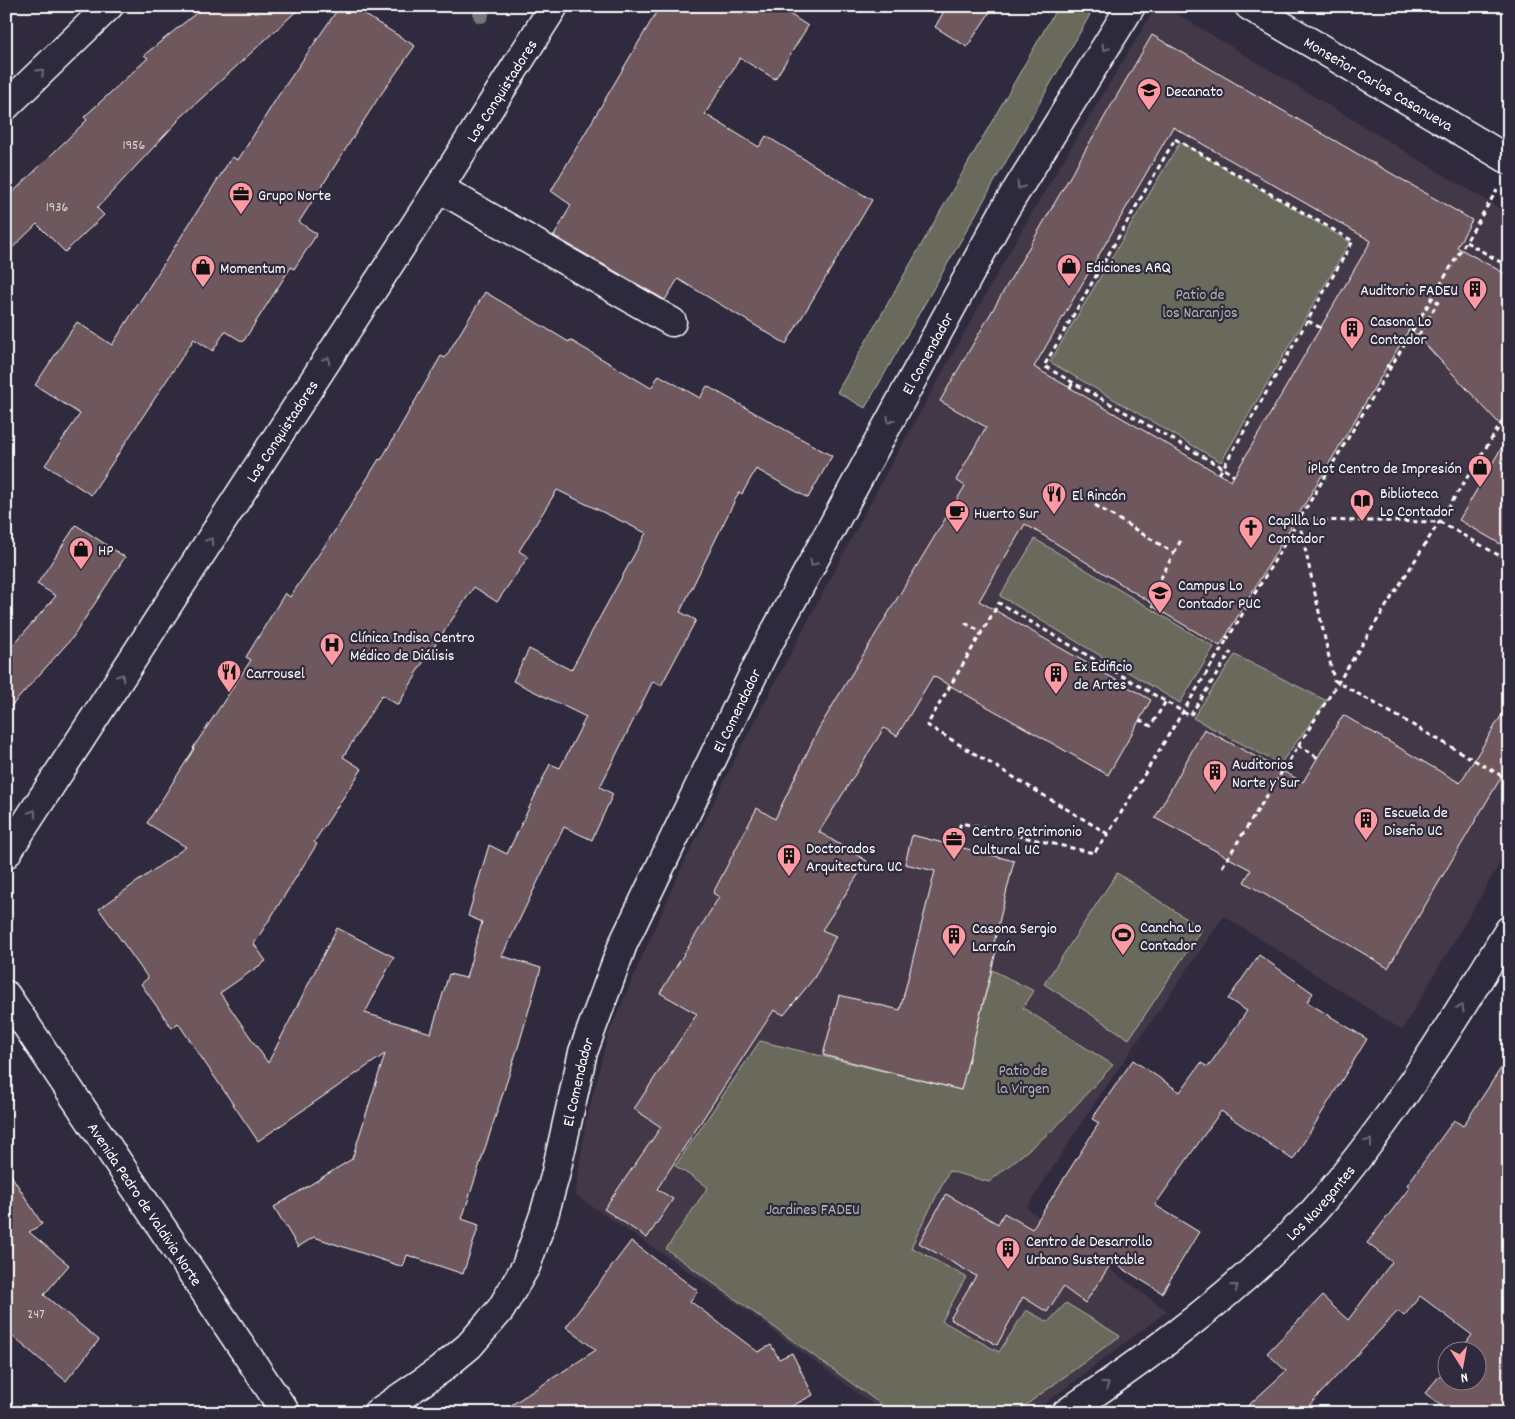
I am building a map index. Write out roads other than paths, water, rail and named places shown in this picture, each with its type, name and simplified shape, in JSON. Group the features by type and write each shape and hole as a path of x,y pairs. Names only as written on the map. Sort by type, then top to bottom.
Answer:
{"street":[{"path":"6,106 109,6"},
{"name":"Los Conquistadores","path":"6,854 439,188 554,6"},
{"name":"El Comendador","path":"377,1413 440,1370 470,1346 501,1309 526,1266 555,1176 583,1052 616,962 733,714 773,635 1005,209 1131,6"},
{"name":"Monseñor Carlos Casanueva","path":"1250,6 1509,160"},
{"path":"439,188 672,322"},
{"name":"Los Navegantes","path":"1066,1413 1211,1308 1258,1267 1314,1210 1407,1092 1452,1024 1509,930"},
{"name":"Avenida Pedro de Valdivia Norte","path":"6,995 286,1413"}],"place":[{"name":"Decanato","path":"1149,111"},
{"name":"Grupo Norte","path":"241,215"},
{"name":"Ediciones ARQ","path":"1069,287"},
{"name":"Momentum","path":"203,288"},
{"name":"Auditorio FADEU","path":"1475,310"},
{"name":"Casona Lo Contador","path":"1352,350"},
{"name":"iPlot Centro de Impresión","path":"1480,488"},
{"name":"El Rincón","path":"1054,515"},
{"name":"Biblioteca Lo Contador","path":"1362,522"},
{"name":"Huerto Sur","path":"957,533"},
{"name":"Capilla Lo Contador","path":"1251,549"},
{"name":"HP","path":"81,570"},
{"name":"Campus Lo Contador PUC","path":"1160,614"},
{"name":"Clínica Indisa Centro Médico de Diálisis","path":"332,666"},
{"name":"Carrousel","path":"229,693"},
{"name":"Ex Edificio de Artes","path":"1056,695"},
{"name":"Auditorios Norte y Sur","path":"1215,793"},
{"name":"Escuela de Diseño UC","path":"1366,841"},
{"name":"Centro Patrimonio Cultural UC","path":"954,860"},
{"name":"Doctorados Arquitectura UC","path":"789,877"},
{"name":"Cancha Lo Contador","path":"1123,956"},
{"name":"Casona Sergio Larraín","path":"954,957"},
{"name":"Centro de Desarrollo Urbano Sustentable","path":"1008,1270"}],"park label":[{"name":"Patio de los Naranjos","path":"1200,302"},
{"name":"Patio de la Virgen","path":"1023,1078"},
{"name":"Jardines FADEU","path":"813,1208"}]}
